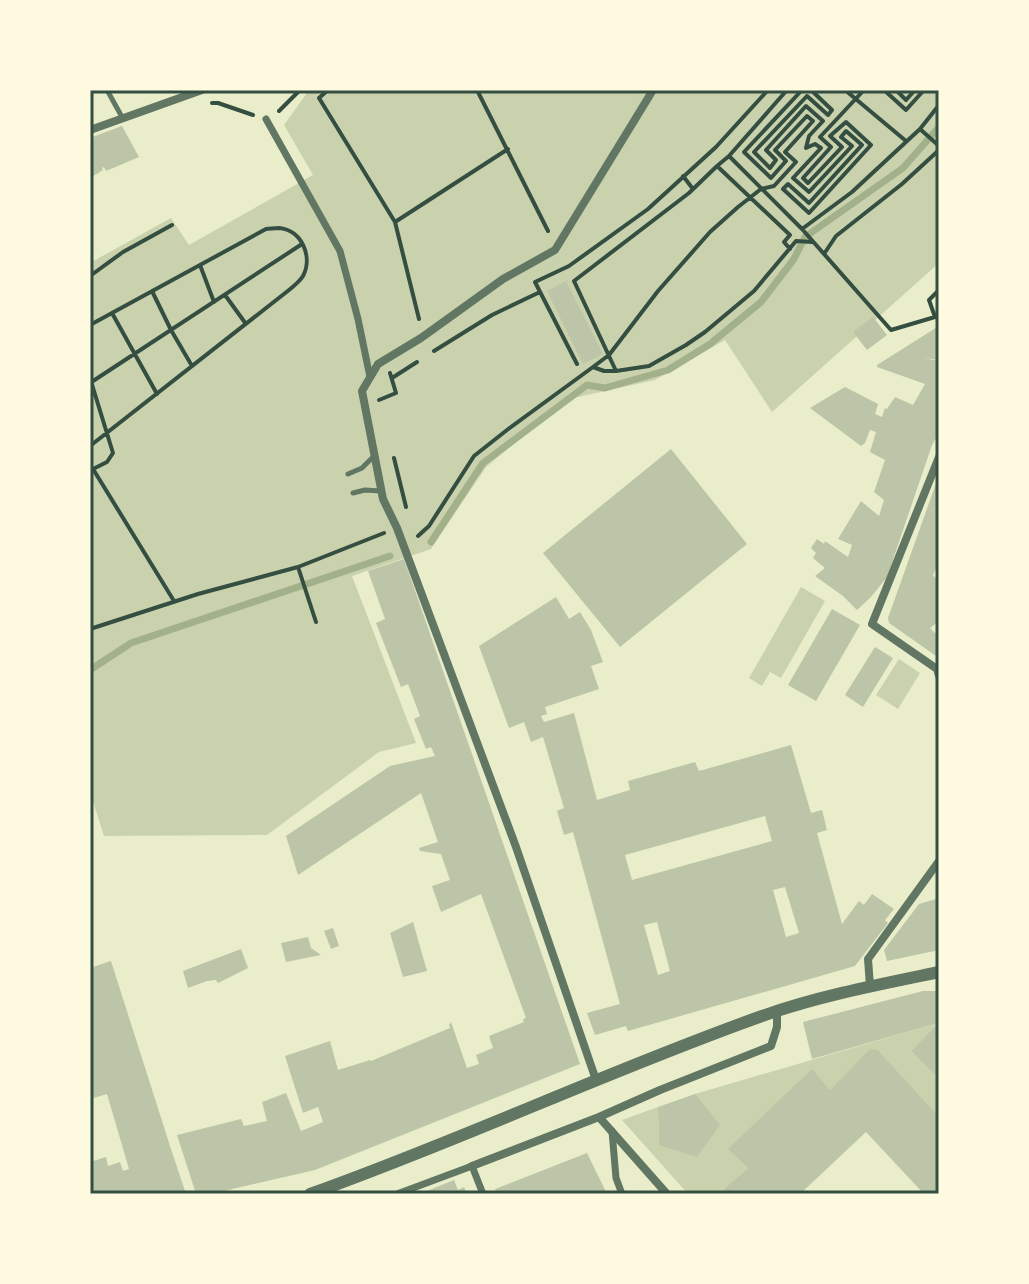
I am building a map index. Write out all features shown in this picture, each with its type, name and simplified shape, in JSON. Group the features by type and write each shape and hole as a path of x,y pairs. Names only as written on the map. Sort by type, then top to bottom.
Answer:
{"street":[{"path":"90,130 202,90"},
{"path":"596,1080 382,491 362,391 378,364 421,338 503,279 555,250 653,90"},
{"path":"266,119 340,251 370,377"},
{"path":"939,457 872,624 937,669 939,676"},
{"path":"870,986 868,959 939,861"},
{"path":"310,1194 695,1040 777,1011 870,986 939,972"},
{"path":"397,1194 599,1117 771,1046 777,1027 777,1011"},
{"path":"599,1117 667,1194"},
{"path":"612,1131 616,1178 622,1194"},
{"path":"472,1166 483,1194"}],"lane":[{"path":"107,90 122,117"},
{"path":"348,474 362,468 375,455"},
{"path":"353,493 382,491"}],"path":[{"path":"218,103 266,119 279,112 300,90"},
{"path":"328,90 319,98 395,222 417,310"},
{"path":"477,90 549,232"},
{"path":"577,364 535,282 569,266 648,209 716,147 768,90"},
{"path":"616,371 574,281 693,189 729,156 787,90"},
{"path":"413,534 419,536 429,526 474,456 609,355 689,254 725,217 761,189 774,186 796,162 785,152 813,121 807,116 775,150 786,161 771,178 744,152 802,90"},
{"path":"811,90 832,110 828,115 807,96 754,152 770,168 776,160 766,150 806,106 823,121 809,136 806,148 815,144 821,148 793,178 809,192 827,168 842,147 830,136 846,122 871,145 809,213 783,189 788,184 809,203 862,145 846,131 841,137 852,146 827,168 808,183 803,178 831,147 820,137 864,90"},
{"path":"845,90 906,141"},
{"path":"884,90 906,110 924,90"},
{"path":"896,90 906,100 915,90"},
{"path":"802,229 852,192 920,129 939,105"},
{"path":"767,112 775,119"},
{"path":"824,254 836,236 902,184 938,146 920,129"},
{"path":"784,131 790,135"},
{"path":"395,222 508,149"},
{"path":"729,156 802,229 891,330 937,317 929,300 939,290"},
{"path":"717,166 790,235 784,242 790,249"},
{"path":"683,176 693,189"},
{"path":"90,276 123,252 172,225"},
{"path":"90,325 266,229 281,228 296,235 308,259 302,278 289,290 90,446"},
{"path":"593,367 616,371 649,366 705,332 754,291 796,241 812,242"},
{"path":"174,601 92,469 107,462 113,453 90,381 302,244"},
{"path":"200,265 214,302"},
{"path":"152,291 192,366"},
{"path":"392,378 492,315 540,292"},
{"path":"225,295 246,324"},
{"path":"112,313 157,394"},
{"path":"378,400 396,393 386,359"},
{"path":"393,455 406,508"},
{"path":"90,629 174,601 298,567 397,528"},
{"path":"298,567 316,622"}],"green space":[{"path":"309,90 939,90 939,263 772,412 725,340 655,380 569,399 486,467 431,549 352,576 416,743 379,752 267,835 104,836 90,792 90,263 171,218 189,245 313,175 284,125"},
{"path":"801,587 825,601 781,678 770,672 762,686 749,678"},
{"path":"899,659 920,673 898,709 876,695"},
{"path":"938,1023 911,1051 939,1079 939,1107 934,1111 878,1050 870,1050 830,1090 812,1070 729,1149 748,1168 718,1194 688,1194 622,1120 658,1107 659,1145 695,1094"}],"building":[{"path":"122,126 139,157 106,171 104,167 90,178 90,138"},
{"path":"566,281 603,354 583,364 547,291"},
{"path":"873,317 887,335 867,350 853,332"},
{"path":"939,326 939,360 923,358 939,361 939,433 932,445 887,577 857,610 815,576 825,568 813,558 816,553 811,548 817,539 848,557 852,545 838,539 861,501 879,516 884,500 874,492 885,460 870,452 876,432 870,430 861,446 810,408 845,387 878,404 875,414 882,417 895,397 913,405 925,384 877,365"},
{"path":"671,449 747,544 620,647 543,553"},
{"path":"939,475 939,562 933,575 939,583 939,621 930,628 935,633 939,630 939,658 889,623 888,618"},
{"path":"404,559 580,1064 315,1170 211,1194 196,1194 177,1135 241,1119 244,1126 267,1121 262,1102 286,1093 301,1131 323,1122 318,1107 303,1113 285,1056 330,1041 338,1070 371,1061 450,1028 451,1022 467,1068 479,1064 476,1055 493,1048 489,1036 524,1022 526,1018 481,894 441,912 432,886 450,880 441,854 420,851 419,848 438,842 421,793 298,875 286,836 390,766 435,756 431,747 426,749 414,719 420,716 408,684 401,687 376,623 385,619 368,571"},
{"path":"556,597 569,619 580,612 591,630 603,662 591,666 599,689 545,707 547,714 541,716 544,722 574,713 597,800 630,790 628,781 695,762 699,771 791,745 811,813 822,810 827,830 817,833 842,924 859,901 864,905 872,894 894,909 885,920 888,923 855,966 628,1031 626,1026 595,1035 587,1013 620,1004 573,832 564,835 557,811 564,808 543,737 531,742 524,722 509,728 479,646","holes":["765,816 772,841 632,880 625,855","785,887 799,933 786,937 773,890","657,922 670,971 658,975 644,925"]},
{"path":"832,609 860,625 816,701 788,685"},
{"path":"875,647 893,658 863,707 845,695"},
{"path":"936,899 939,905 939,950 887,961 884,950 919,904"},
{"path":"413,922 427,971 403,977 390,933"},
{"path":"333,928 339,946 331,949 324,931"},
{"path":"308,937 311,948 321,955 286,962 281,943"},
{"path":"241,949 248,968 218,983 216,980 207,981 188,988 183,971"},
{"path":"111,961 186,1194 90,1194 90,1162 106,1157 108,1166 120,1162 123,1171 129,1169 107,1094 90,1099 90,968"},
{"path":"923,991 939,991 939,1079 911,1051 938,1023 812,1059 803,1022"},
{"path":"870,1049 878,1050 934,1111 939,1107 939,1194 924,1194 866,1132 800,1194 718,1194 748,1168 728,1149 812,1069 830,1090"},
{"path":"695,1094 720,1125 697,1157 659,1145 658,1107"},
{"path":"587,1153 607,1194 498,1194 495,1189"},
{"path":"454,1180 458,1190 464,1187 467,1194 419,1194"}],"waterway":[{"path":"431,542 483,463 587,385 605,388 668,370 710,344 761,302 794,259 805,237 903,168 939,127"},
{"path":"90,670 131,643 390,556"}]}
